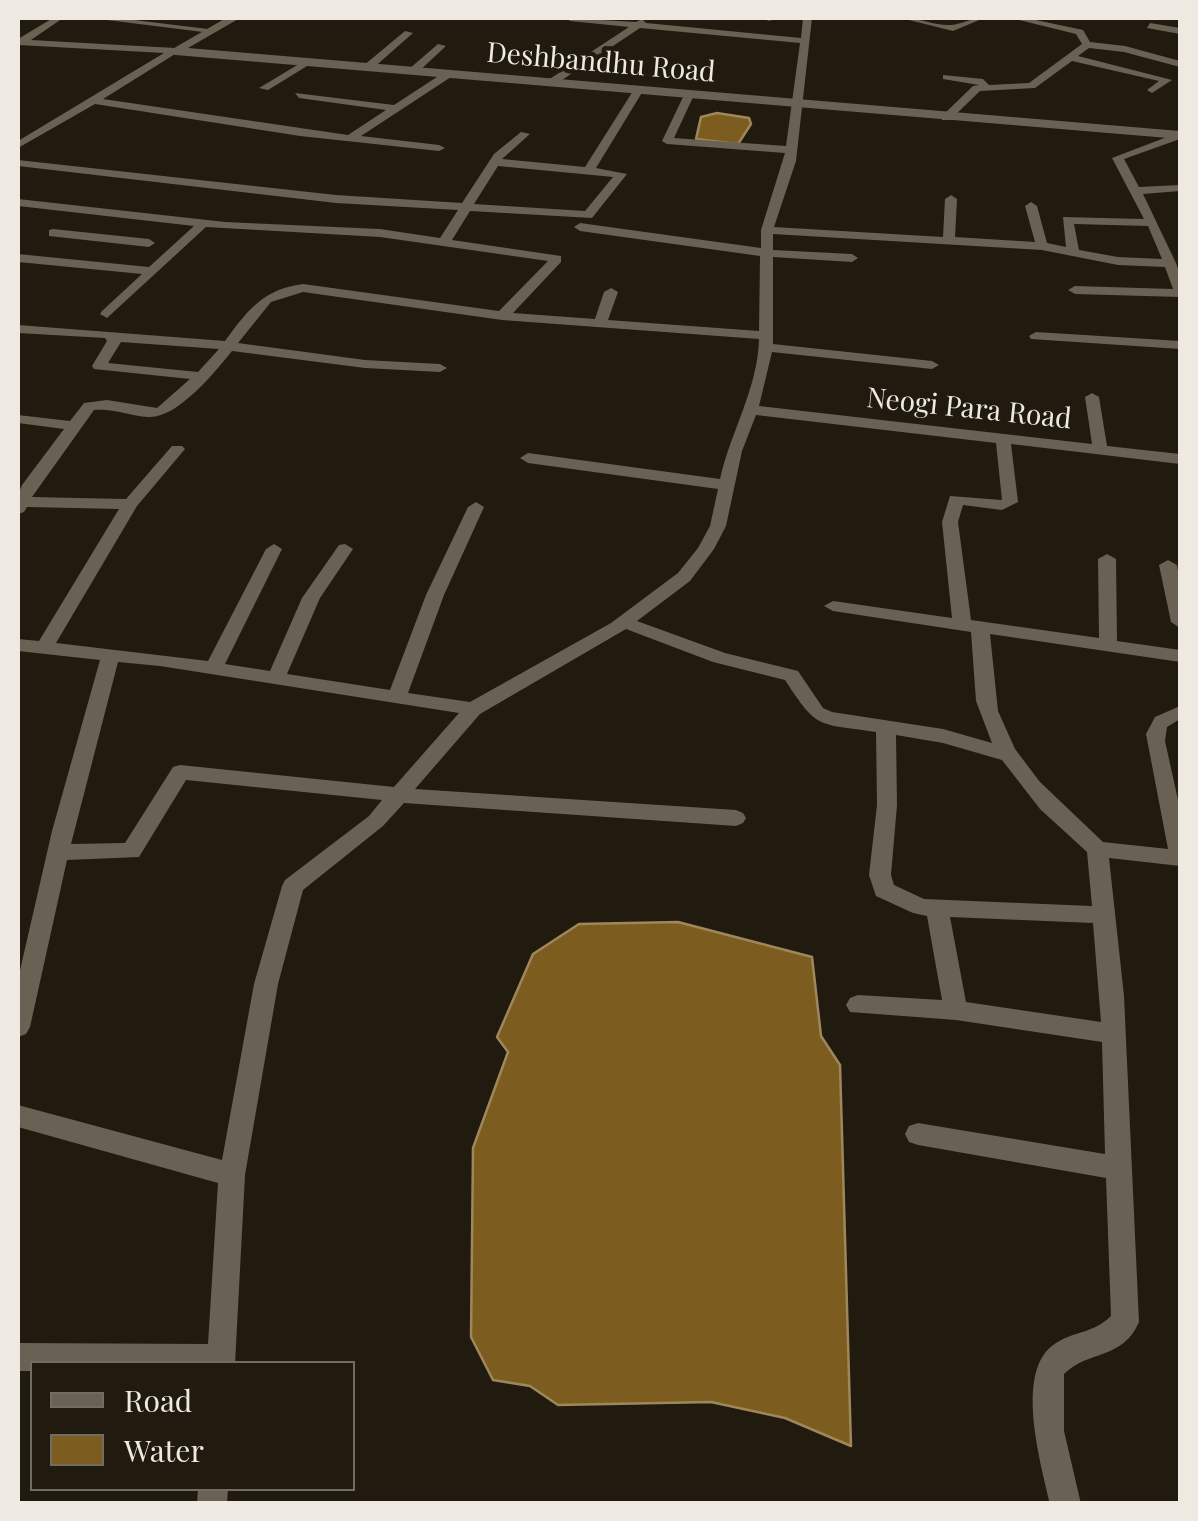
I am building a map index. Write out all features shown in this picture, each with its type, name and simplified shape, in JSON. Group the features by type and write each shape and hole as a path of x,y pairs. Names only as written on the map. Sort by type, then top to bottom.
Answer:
{"street":[{"path":"20,42 58,18"},
{"path":"96,18 212,30"},
{"path":"18,145 234,18"},
{"path":"570,18 643,21 806,41"},
{"path":"18,1358 222,1361 232,1175 266,984 292,886 376,821 473,709 624,622 684,576 706,550 718,526 734,451 752,410 767,341 767,230 791,150 808,18"},
{"path":"906,18 953,28 979,18"},
{"path":"1015,18 1080,32 1088,45"},
{"path":"550,84 643,21"},
{"path":"1150,26 1180,31"},
{"path":"368,68 408,33"},
{"name":"Deshbandhu Road","path":"20,42 175,51 1180,135"},
{"path":"946,118 964,98 984,86 1030,86 1088,45 1125,49 1180,64"},
{"path":"412,72 441,46"},
{"path":"1072,58 1167,80 1152,90"},
{"path":"264,88 307,62"},
{"path":"349,139 447,75"},
{"path":"948,76 983,82 984,86"},
{"path":"590,169 638,91"},
{"path":"298,95 396,108"},
{"path":"690,95 668,141 791,150"},
{"path":"92,100 349,139 439,148"},
{"path":"442,244 494,162 524,134"},
{"path":"1074,290 1180,289 1153,222 1118,158 1180,135"},
{"path":"494,162 621,174 557,259 502,316"},
{"path":"18,163 336,199 468,206 584,221 768,253 852,258"},
{"path":"1134,190 1180,188"},
{"path":"324,210 336,199"},
{"path":"948,240 952,199"},
{"path":"18,202 203,224 380,234 557,259"},
{"path":"1031,206 1042,246"},
{"path":"117,268 179,219"},
{"path":"301,230 313,220"},
{"path":"1073,250 1067,220 1153,222"},
{"path":"107,314 203,224"},
{"path":"767,230 1042,246 1118,260 1170,263"},
{"path":"52,233 149,242"},
{"path":"1160,237 1180,238"},
{"path":"18,258 149,271"},
{"path":"19,506 72,426 94,404 150,414 161,412 229,346 250,312 271,295 290,288 502,316 767,341 932,365"},
{"path":"600,324 611,292"},
{"path":"18,329 229,346 364,364 440,368"},
{"path":"1036,336 1180,345"},
{"path":"114,337 100,366 200,376"},
{"path":"1092,396 1100,449"},
{"name":"Neogi Para Road","path":"752,410 1180,459"},
{"path":"18,420 72,426"},
{"path":"1003,438 1010,502 956,500 950,522 987,708 1006,754 1045,802 1096,849 1180,856 1155,741 1155,728 1163,718 1180,712"},
{"path":"45,646 130,504 177,450"},
{"path":"528,458 727,485"},
{"path":"19,506 130,504"},
{"path":"397,696 435,595 476,507"},
{"path":"276,678 302,615 345,548"},
{"path":"214,668 274,549"},
{"path":"1107,559 1108,646"},
{"path":"1168,565 1180,622"},
{"path":"833,606 1180,656"},
{"path":"624,622 720,658 778,670 799,683 816,712 828,718 943,736 1006,754"},
{"path":"18,645 214,668 473,709"},
{"path":"18,1028 111,654"},
{"path":"886,728 887,806 880,874 884,890 921,907 1104,916"},
{"path":"59,852 131,852 180,772 399,795 736,818"},
{"path":"1066,1504 1049,1431 1050,1368 1065,1353 1108,1339 1125,1322 1113,1034 1096,849"},
{"path":"937,908 956,1010"},
{"path":"858,1005 956,1010 1113,1034"},
{"path":"18,1116 232,1175"},
{"path":"918,1134 1117,1168"}],"water":[{"path":"717,113 749,118 751,124 738,144 696,139 701,117"},
{"path":"678,922 812,957 821,1036 840,1065 851,1446 785,1418 711,1402 558,1405 530,1386 493,1380 471,1337 473,1148 508,1052 497,1037 533,954 579,924"}]}
